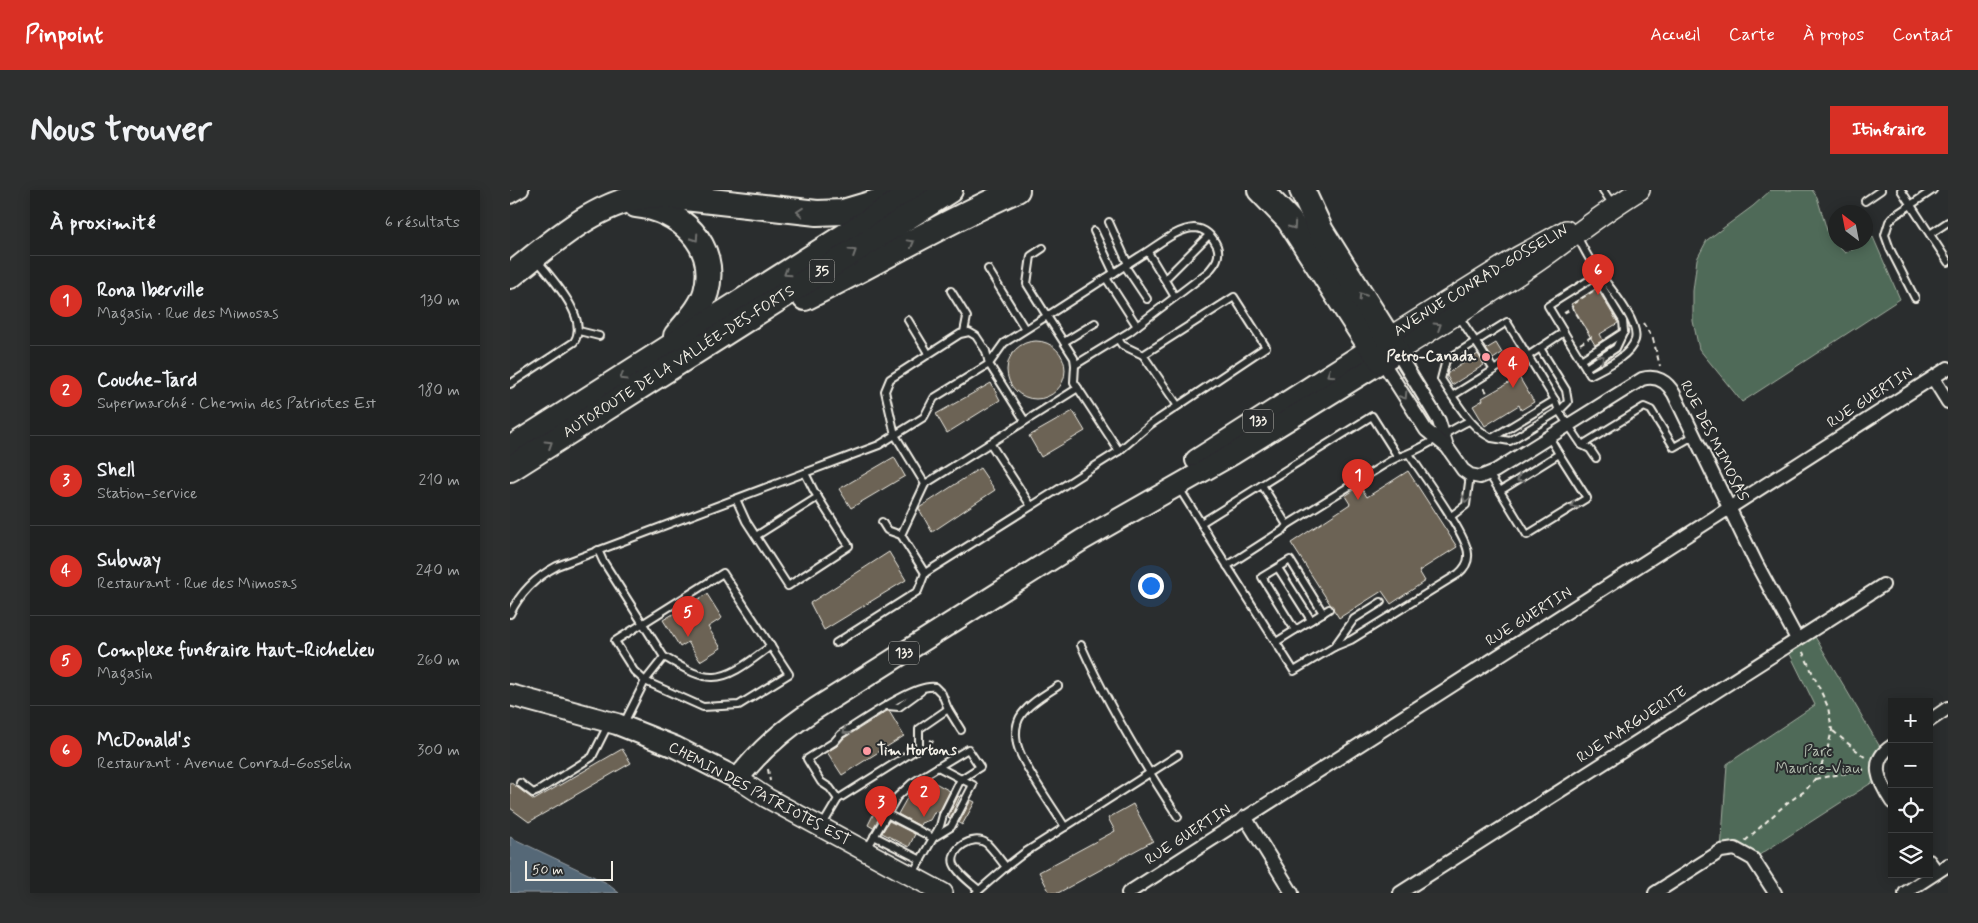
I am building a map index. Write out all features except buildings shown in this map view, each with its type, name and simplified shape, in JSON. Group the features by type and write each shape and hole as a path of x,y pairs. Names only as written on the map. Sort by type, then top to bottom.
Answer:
{"highway":[{"path":"510,276 584,220 639,197 658,195 792,211 836,213 849,211 915,190"},
{"name":"AUTOROUTE DE LA VALLÉE-DES-FORTS","path":"510,449 915,190"},
{"name":"AUTOROUTE DE LA VALLÉE-DES-FORTS","path":"510,469 950,190"},
{"path":"693,353 1017,190"},
{"path":"1260,190 1289,220 1385,349"},
{"path":"1302,190 1321,231 1385,349"},
{"path":"617,205 648,206 675,217 689,229 704,254 708,274 702,300 664,351"}],"main road":[{"name":"AVENUE CONRAD-GOSSELIN","path":"738,779 763,748 801,718 1082,540 1233,454 1385,349"},
{"name":"AVENUE CONRAD-GOSSELIN","path":"1082,540 1152,490 1385,349"},
{"name":"CHEMIN DES PATRIOTES EST","path":"510,695 616,724 675,747 738,779"}],"street":[{"path":"510,197 522,190"},
{"name":"AVENUE CONRAD-GOSSELIN","path":"1385,349 1458,314 1574,231 1640,190"},
{"name":"AVENUE CONRAD-GOSSELIN","path":"1385,349 1517,257 1574,231"},
{"path":"1385,349 1440,421 1439,436 1462,470 1470,475"},
{"name":"RUE GUERTIN","path":"1128,893 1948,368"},
{"name":"RUE DES MIMOSAS","path":"1470,475 1480,477 1489,474 1639,381 1646,378 1654,378 1665,382 1671,388 1756,562 1797,639"},
{"path":"1933,378 1948,402"},
{"name":"RUE MARGUERITE","path":"1400,893 1883,585"},
{"path":"1933,718 1948,708"},
{"path":"1888,749 1883,752 1877,767 1881,785 1888,796"},
{"name":"CHEMIN DES PATRIOTES EST","path":"738,779 760,795 821,828 870,844 916,868 943,893"},
{"path":"1245,817 1292,893"},
{"path":"1655,893 1721,851 1735,850 1753,859 1776,893"},
{"path":"1905,893 1948,865"},
{"path":"1933,866 1937,872"}],"lane":[{"path":"1603,190 1610,208"},
{"path":"1865,201 1881,190"},
{"path":"1901,190 1948,262"},
{"path":"1915,298 1890,249 1885,235 1889,222 1894,216 1933,190"},
{"path":"1109,222 1127,265 1147,299"},
{"path":"1930,234 1948,222"},
{"path":"510,614 521,596 543,574 557,566 879,445 924,417 934,398 989,364 1004,342 1170,237 1195,228 1204,230 1210,235 1218,248 1219,256 1208,272 1137,326 1075,365"},
{"path":"1094,231 1114,274"},
{"path":"1574,231 1599,274 1607,282 1632,321 1636,335 1630,348 1620,358 1590,375 1548,306 1599,274"},
{"path":"1164,279 1210,235"},
{"path":"1043,248 1031,256 1027,284 1074,358 1073,376 1078,388 1119,451"},
{"path":"1148,252 1175,297"},
{"path":"510,384 574,342 579,331 576,314 534,257"},
{"path":"988,269 1025,329"},
{"path":"1586,368 1616,348 1623,338 1624,331 1623,321 1601,285 1599,274"},
{"path":"1106,278 1137,326"},
{"path":"925,484 895,435 886,384 898,372 964,332 967,317 951,291"},
{"path":"836,643 918,591 925,572 1119,451 1151,424 1266,347 1234,297 1143,355"},
{"path":"1458,314 1494,370"},
{"path":"908,320 928,353"},
{"path":"1064,342 1095,322"},
{"path":"1540,348 1567,393 1568,402 1559,411 1510,440 1492,438 1480,432 1469,421 1441,379 1446,360 1507,322 1555,400 1559,411 1568,425 1582,445 1590,449 1596,458"},
{"path":"579,331 600,336"},
{"path":"1581,360 1624,331"},
{"path":"964,332 976,336 986,351 989,364 1026,421"},
{"path":"1452,396 1513,358 1528,356 1564,332"},
{"path":"1118,339 1122,345 1143,355 1178,406"},
{"path":"901,535 925,484 1078,388"},
{"path":"1492,438 1555,400"},
{"path":"1582,445 1644,408 1651,410 1674,447 1695,435"},
{"path":"1201,523 1372,416 1398,457"},
{"path":"1227,566 1283,530 1287,525 1390,461 1409,454 1469,421"},
{"path":"1489,474 1527,535 1587,498 1549,437"},
{"path":"990,443 1031,506"},
{"path":"1177,485 1294,671 1334,647 1352,640 1463,570 1468,560 1468,548 1464,538 1409,454"},
{"path":"1500,491 1559,454"},
{"path":"736,499 756,536 788,586 849,546 805,473"},
{"path":"1450,517 1466,505 1470,475"},
{"path":"1262,485 1287,525"},
{"path":"756,536 818,497"},
{"path":"882,522 887,530 901,535 925,572"},
{"path":"598,550 603,561 664,657 689,670 712,677 727,673 771,646"},
{"path":"1276,642 1326,611 1290,560 1262,577 1295,630"},
{"path":"1278,568 1311,620"},
{"path":"723,573 789,674 740,705 703,707 645,681 634,671 615,641 643,624 723,573"},
{"path":"1334,647 1354,619 1381,602"},
{"path":"1081,645 1094,673 1149,774 1178,817"},
{"path":"520,783 533,793 584,763 597,750 664,657"},
{"path":"838,799 830,788 821,782 807,759 834,742 841,734 904,695 931,686 939,690 961,730"},
{"path":"1058,686 1034,702 1020,716 1016,738 1027,765 1065,827"},
{"path":"821,828 838,799 919,748 919,729 948,709"},
{"path":"870,844 887,814 904,790 968,749 980,767 961,780 916,868"},
{"path":"1006,867 985,842 978,840 971,840 964,844 955,853 953,859 954,865 977,891 1006,867 1065,827 1178,755"},
{"path":"933,838 950,827 973,785 938,767"},
{"path":"887,814 933,838"}],"path":[{"path":"1574,348 1591,337 1571,304 1598,288"},
{"path":"1735,850 1787,803 1805,791 1814,779 1826,754 1832,730 1828,707 1797,639"},
{"path":"1832,730 1877,767"},
{"path":"929,740 936,742"},
{"path":"1814,779 1877,767"}],"green space":[{"path":"1771,190 1812,190 1817,197 1828,234 1828,250 1842,250 1845,253 1852,250 1873,250 1873,237 1900,299 1742,402 1699,349 1693,321 1693,291 1697,259 1707,240 1753,206"},
{"name":"Parc Maurice-Viau","path":"1811,630 1883,752 1879,778 1753,859 1721,851 1727,764 1815,705 1786,646"}],"water":[{"path":"510,837 605,882 619,893 510,893"}],"place":[{"name":"McDonald's","path":"1598,295"},
{"name":"Petro-Canada","path":"1486,357"},
{"name":"Subway","path":"1513,388"},
{"name":"Rona Iberville","path":"1358,500"},
{"name":"Complexe funéraire Haut-Richelieu","path":"688,637"},
{"name":"Tim Hortons","path":"867,751"},
{"name":"Couche-Tard","path":"924,817"},
{"name":"Shell","path":"881,827"}]}
